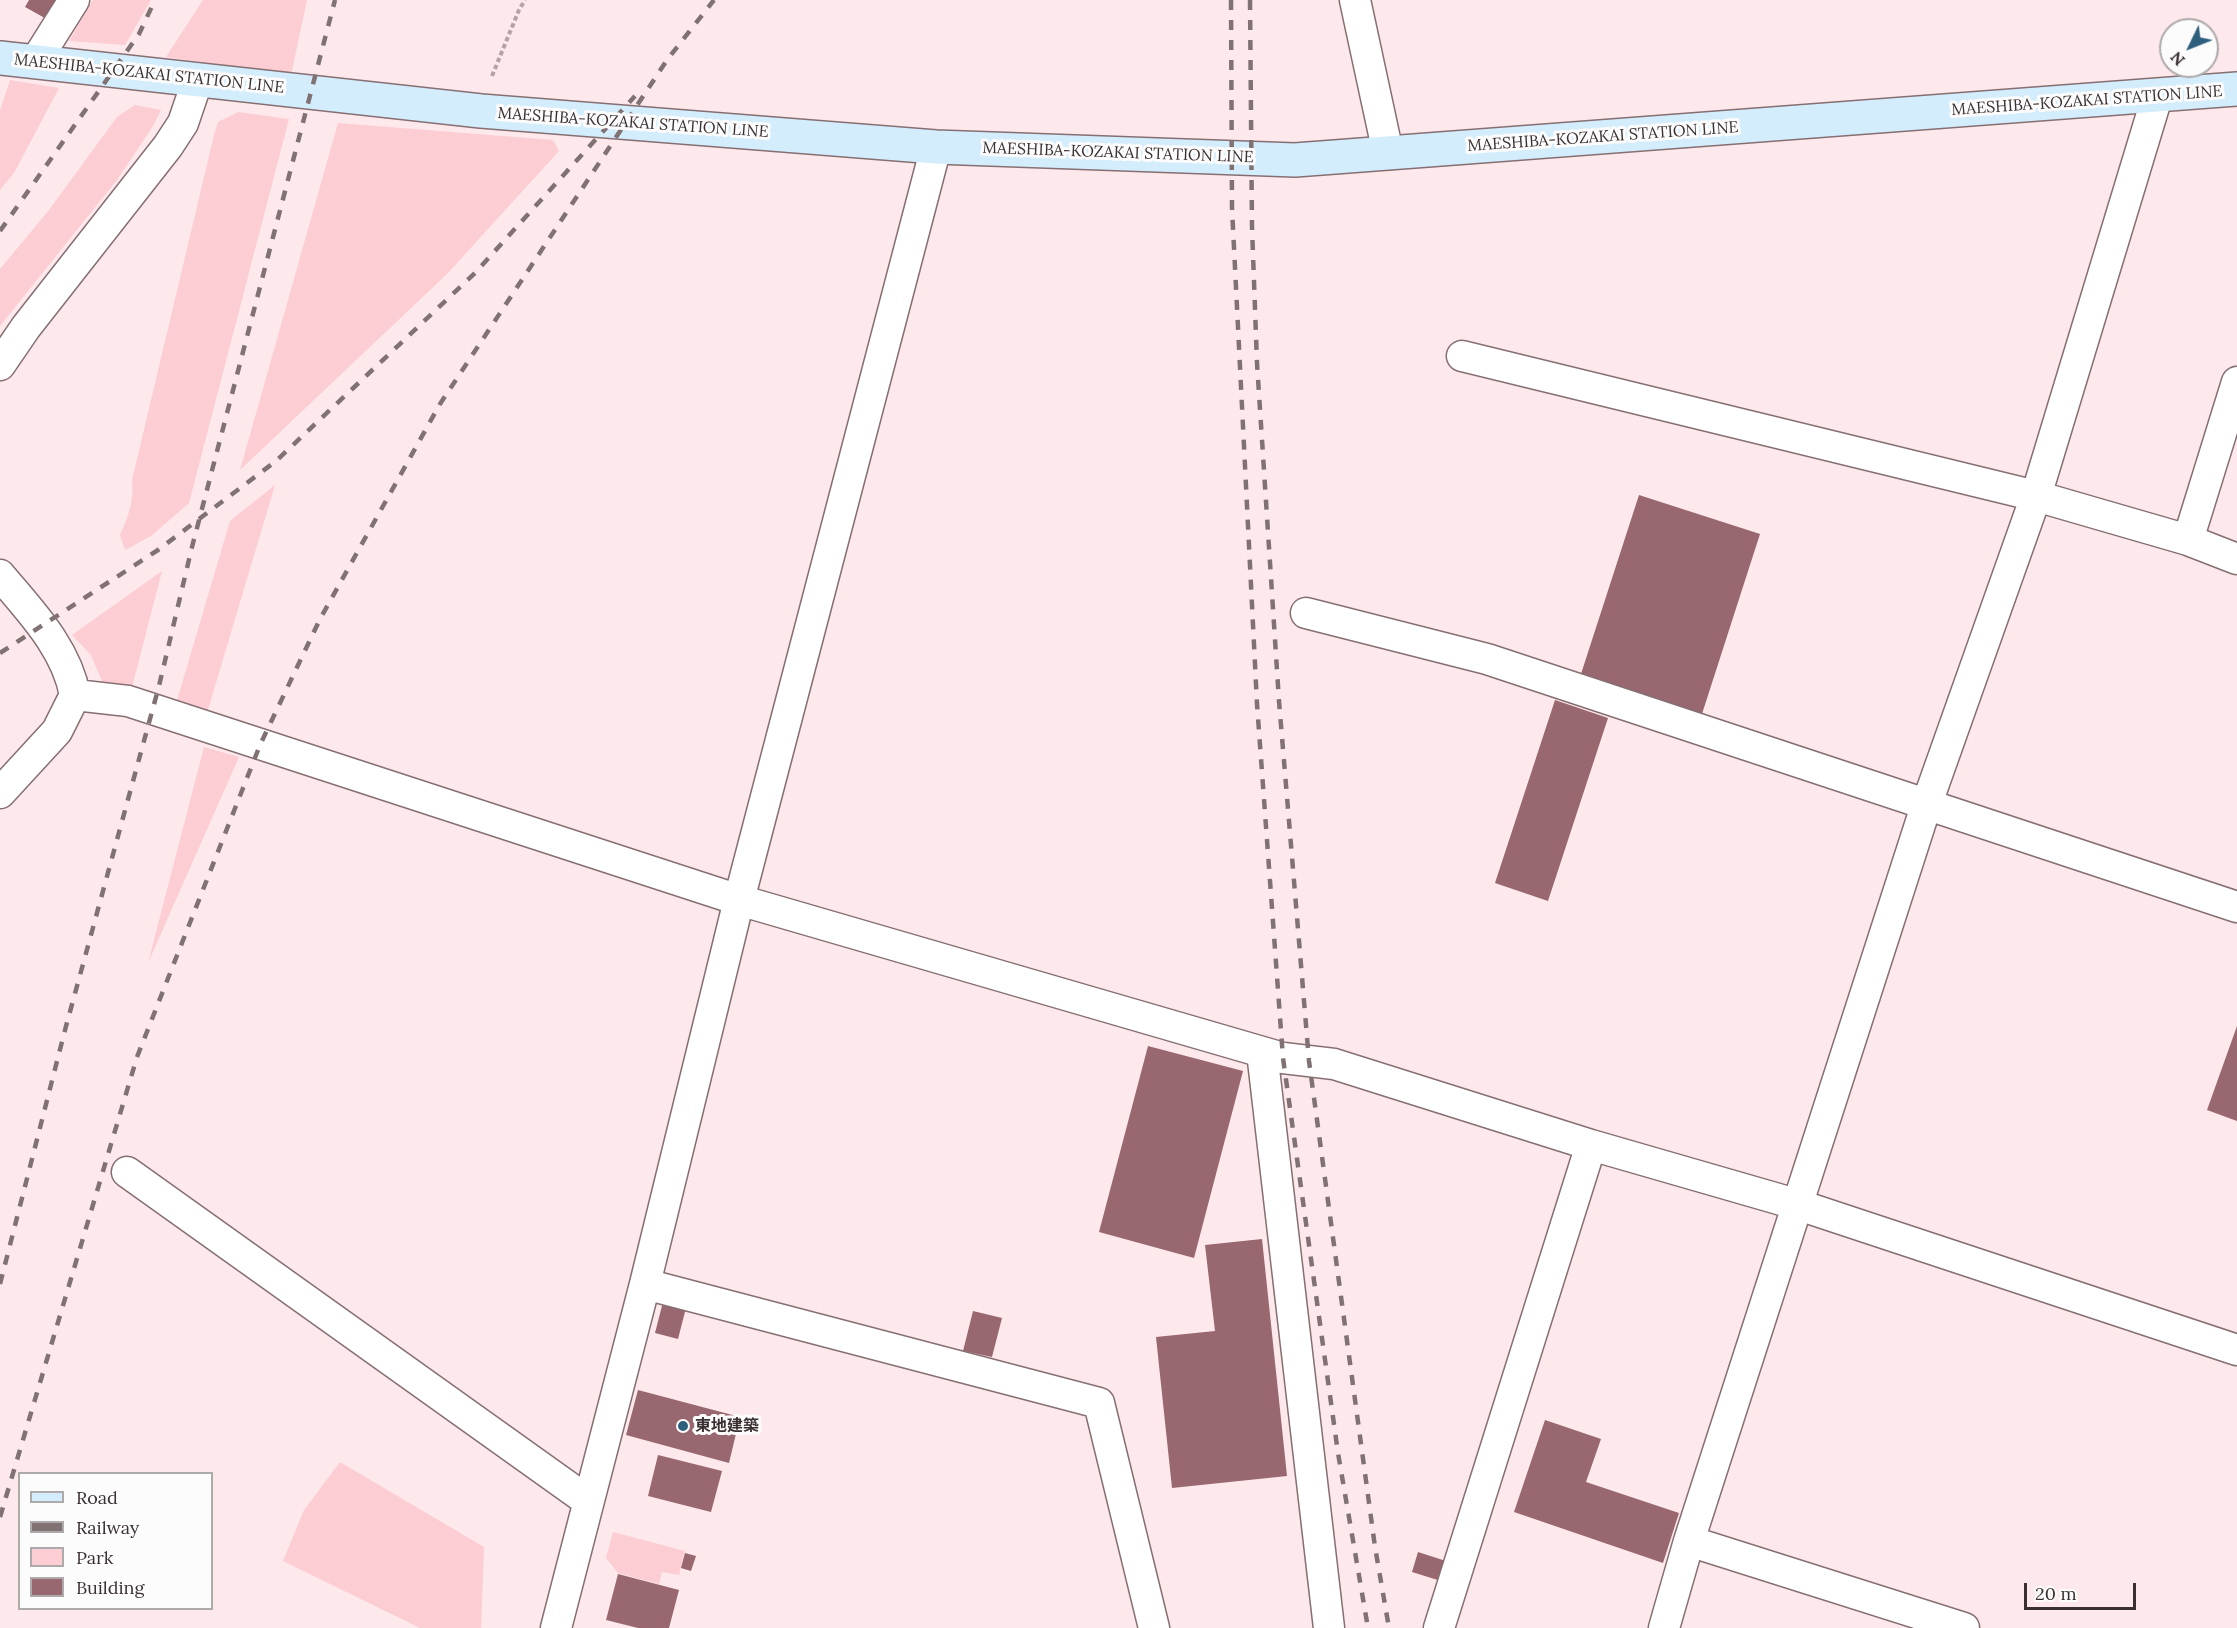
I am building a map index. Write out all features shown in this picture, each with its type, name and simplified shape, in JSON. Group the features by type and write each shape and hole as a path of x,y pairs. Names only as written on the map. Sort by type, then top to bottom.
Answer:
{"main road":[{"name":"MAESHIBA-KOZAKAI STATION LINE","path":"0,58 481,111 936,147 1295,160 2237,90"}],"street":[{"path":"35,62 74,0"},
{"path":"1355,0 1388,153"},
{"path":"0,365 26,327 168,146 183,123 198,80"},
{"path":"1664,1628 1689,1541 1926,806 2036,496 2157,97"},
{"path":"556,1628 645,1284 739,900 936,147"},
{"path":"1462,356 2036,496 2188,540 2237,560"},
{"path":"2188,540 2237,382"},
{"path":"0,575 43,627 65,664 75,695 57,731 0,793"},
{"path":"1306,614 1487,659 1926,806 2237,906"},
{"path":"75,695 128,701 739,900 1283,1058 1334,1064 1591,1145 1799,1205 2237,1350"},
{"path":"1262,1052 1329,1628"},
{"path":"1439,1628 1591,1145"},
{"path":"126,1172 588,1501"},
{"path":"645,1284 1099,1403 1154,1628"},
{"path":"1689,1541 1964,1628"}],"path":[{"path":"481,111 493,71 525,0"}],"green space":[{"path":"93,0 151,0 125,45 69,41"},
{"path":"203,0 307,0 291,75 166,57"},
{"path":"10,80 59,88 14,173 0,190 0,111"},
{"path":"135,105 161,110 117,180 0,326 0,269 49,210 117,117"},
{"path":"238,112 289,119 189,503 151,536 125,550 120,535 130,508 132,480 214,135 218,122"},
{"path":"338,123 553,140 559,151 447,274 240,470"},
{"path":"275,485 204,723 173,714 230,521"},
{"path":"162,571 130,695 104,686 91,655 72,635"},
{"path":"204,747 239,757 148,963"},
{"path":"340,1462 484,1547 481,1628 420,1628 283,1561 304,1510"},
{"path":"613,1532 685,1551 679,1575 662,1572 659,1584 618,1573 606,1558"}],"building":[{"path":"29,0 65,0 52,22 25,7"},
{"path":"1639,495 1760,534 1701,717 1580,677"},
{"path":"1555,700 1608,718 1548,901 1495,883"},
{"path":"2237,1026 2237,1121 2207,1110"},
{"path":"1148,1046 1243,1071 1194,1258 1099,1232"},
{"path":"1262,1239 1287,1476 1172,1488 1156,1337 1215,1331 1205,1245"},
{"path":"664,1298 687,1304 678,1339 655,1333"},
{"path":"973,1311 1002,1318 992,1357 963,1351"},
{"name":"東地建築","path":"638,1390 740,1417 729,1463 626,1435"},
{"path":"1545,1420 1601,1439 1586,1482 1679,1513 1663,1563 1514,1512"},
{"path":"658,1455 722,1471 711,1512 648,1496"},
{"path":"1418,1552 1449,1562 1444,1582 1412,1572"},
{"path":"685,1553 696,1556 691,1571 681,1568"},
{"path":"618,1574 679,1590 669,1628 638,1628 606,1620"}],"railway":[{"path":"0,231 139,34 155,0"},
{"path":"0,1284 65,1030 159,686 192,547 335,0"},
{"path":"0,1517 137,1057 260,745 320,619 440,404 667,60 714,0"},
{"path":"1231,0 1232,208 1257,704 1283,1058 1338,1453 1368,1628"},
{"path":"1250,0 1252,227 1257,363 1279,701 1309,1061 1375,1547 1389,1628"},
{"path":"0,653 158,550 276,461 475,273 635,96"}],"place":[{"name":"東地建築","path":"683,1426"}]}
